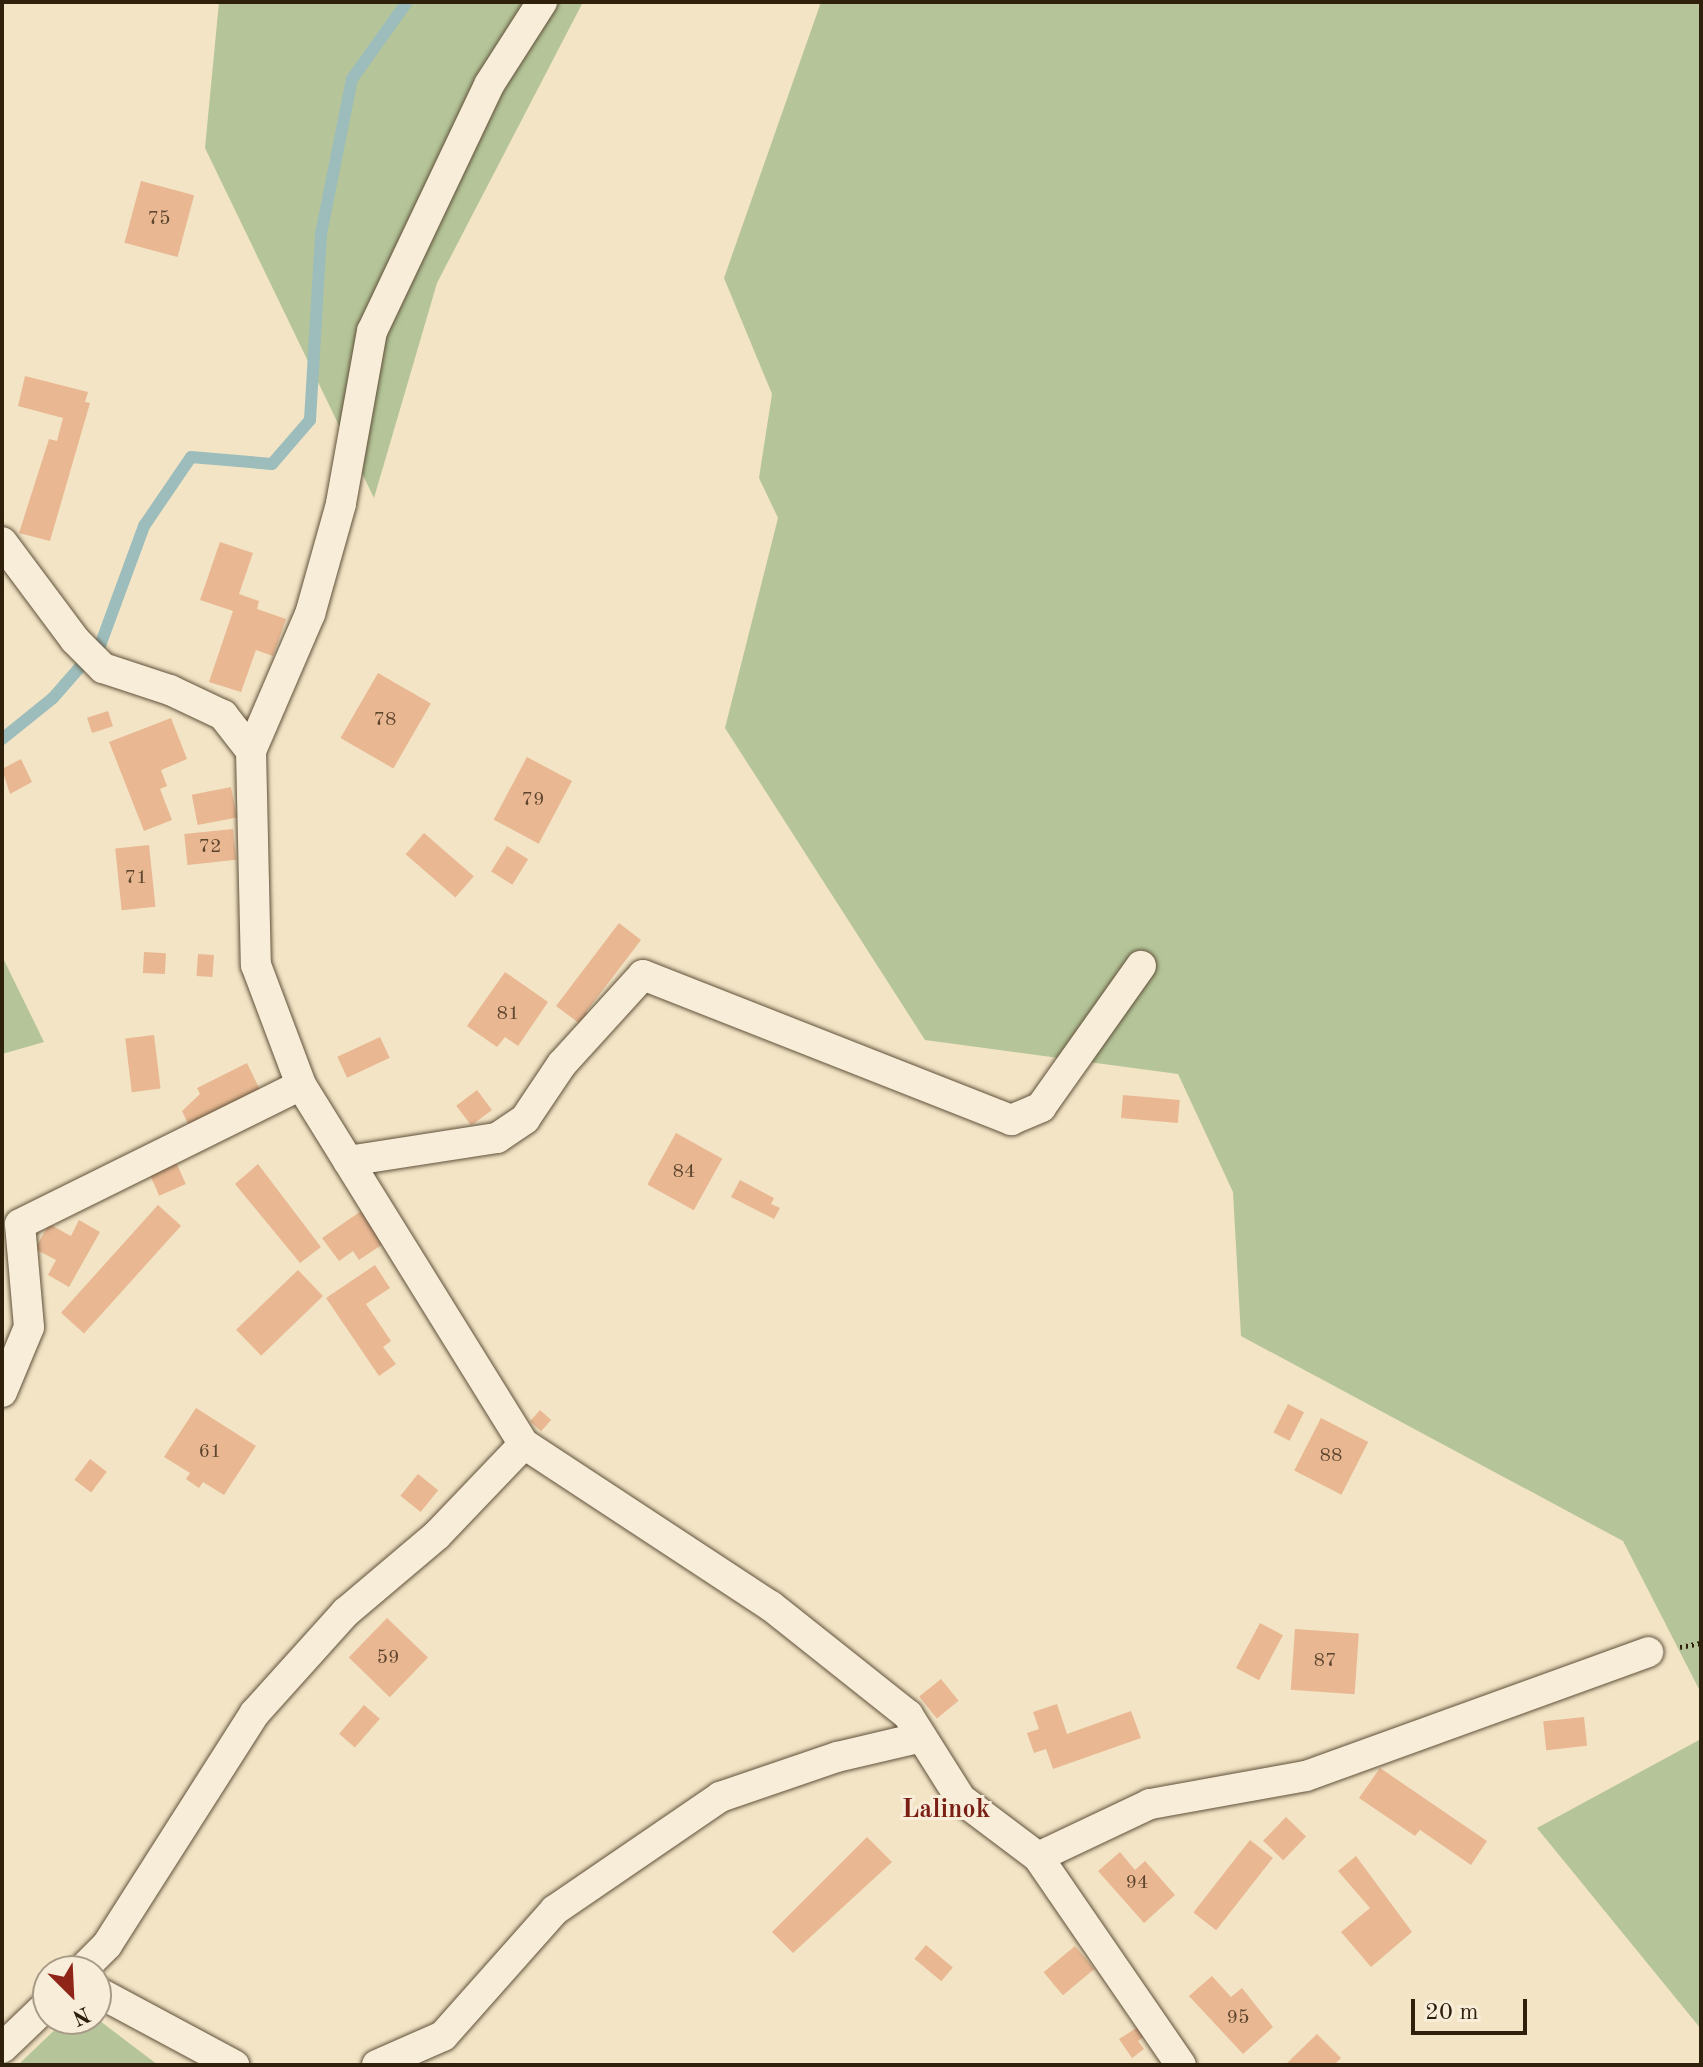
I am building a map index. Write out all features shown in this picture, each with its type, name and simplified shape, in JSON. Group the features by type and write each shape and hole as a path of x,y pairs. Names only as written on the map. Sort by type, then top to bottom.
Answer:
{"street":[{"path":"542,2 489,85 372,331 341,504 310,614 251,751 256,965 301,1085 524,1444 771,1606 908,1715 961,1799 1038,1857 1181,2065"},
{"path":"2,542 75,640 103,668 170,690 223,715 251,751"},
{"path":"348,1161 497,1138 525,1119 562,1064 643,975 1011,1120 1041,1107 1141,966"},
{"path":"2,1392 29,1327 20,1224 301,1085"},
{"path":"97,1955 107,1945 255,1713 346,1612 437,1535 524,1444"},
{"path":"1038,1857 1150,1804 1306,1776 1648,1652"},
{"path":"377,2065 443,2036 555,1910 720,1797 837,1757 922,1737"},
{"path":"112,2000 234,2065"},
{"path":"2,2048 32,2019"}],"green space":[{"path":"219,2 583,2 437,283 374,498 205,148"},
{"path":"821,2 1701,2 1701,1693 1623,1541 1241,1336 1233,1192 1178,1074 925,1040 725,728 778,518 759,478 772,394 724,278"},
{"path":"2,956 44,1042 2,1054"},
{"path":"1701,1739 1701,2029 1537,1828"},
{"path":"112,2030 158,2065 18,2065 49,2035 112,2035"}],"building":[{"path":"141,181 194,195 178,257 124,243"},
{"path":"25,376 88,392 85,402 90,403 50,541 19,533 49,439 57,441 63,418 18,406"},
{"path":"220,542 253,553 239,594 259,601 257,609 286,619 273,656 256,650 241,692 209,682 233,611 200,600"},
{"path":"378,673 431,704 393,768 340,738"},
{"path":"108,711 113,726 92,733 87,718"},
{"path":"171,718 187,759 161,770 167,786 160,789 172,820 144,831 109,742"},
{"path":"527,757 572,781 539,844 494,820"},
{"path":"21,759 32,782 10,794 2,769"},
{"path":"231,787 237,817 198,825 192,795"},
{"path":"233,829 236,860 188,865 184,834"},
{"path":"424,833 474,876 455,897 406,854"},
{"path":"149,845 155,907 122,910 115,849"},
{"path":"507,846 528,859 512,885 491,871"},
{"path":"619,923 641,940 586,1012 591,1016 583,1026 556,1006"},
{"path":"144,952 166,953 165,974 143,973"},
{"path":"198,954 214,955 212,977 196,976"},
{"path":"505,972 548,1002 518,1046 505,1037 497,1047 467,1026"},
{"path":"154,1035 161,1089 132,1092 125,1039"},
{"path":"380,1037 390,1058 347,1078 337,1057"},
{"path":"247,1063 261,1092 190,1128 182,1111 200,1094 197,1088"},
{"path":"477,1090 492,1110 471,1126 456,1106"},
{"path":"1123,1095 1180,1100 1178,1123 1121,1118"},
{"path":"676,1133 722,1159 694,1210 647,1185"},
{"path":"176,1162 186,1184 159,1196 150,1174"},
{"path":"258,1164 321,1247 300,1263 235,1184"},
{"path":"740,1180 774,1198 771,1204 780,1208 774,1219 731,1197"},
{"path":"158,1205 181,1226 84,1333 61,1313"},
{"path":"361,1211 383,1244 359,1260 353,1251 339,1261 322,1238"},
{"path":"79,1220 100,1232 69,1287 48,1275 56,1260 35,1249 49,1224 71,1236"},
{"path":"375,1265 390,1288 366,1304 391,1341 383,1347 396,1364 379,1376 326,1298"},
{"path":"298,1270 323,1296 261,1356 236,1330"},
{"path":"1288,1404 1304,1412 1290,1441 1273,1433"},
{"path":"196,1408 256,1446 224,1495 203,1482 199,1488 186,1479 190,1473 164,1457"},
{"path":"540,1410 551,1420 541,1431 530,1421"},
{"path":"1321,1418 1368,1442 1341,1495 1294,1471"},
{"path":"90,1459 107,1472 91,1492 74,1480"},
{"path":"418,1474 438,1490 421,1512 400,1496"},
{"path":"387,1618 428,1658 390,1697 349,1658"},
{"path":"1260,1623 1283,1635 1259,1680 1236,1668"},
{"path":"1295,1629 1359,1633 1355,1694 1291,1690"},
{"path":"941,1679 959,1701 937,1718 919,1697"},
{"path":"1057,1704 1067,1734 1131,1711 1141,1738 1053,1769 1046,1749 1034,1753 1027,1733 1039,1729 1033,1712"},
{"path":"364,1705 380,1719 355,1747 339,1734"},
{"path":"1584,1717 1587,1746 1546,1750 1543,1721"},
{"path":"1380,1768 1487,1841 1471,1865 1420,1830 1415,1836 1359,1798"},
{"path":"1286,1817 1306,1836 1283,1860 1263,1841"},
{"path":"867,1837 892,1862 793,1953 772,1932"},
{"path":"1250,1840 1273,1858 1216,1930 1193,1912"},
{"path":"1120,1852 1135,1870 1145,1861 1175,1895 1144,1923 1098,1871"},
{"path":"1356,1856 1412,1932 1371,1967 1341,1932 1370,1908 1338,1871"},
{"path":"926,1945 953,1967 941,1981 914,1959"},
{"path":"1075,1946 1094,1969 1063,1995 1044,1972"},
{"path":"1212,1976 1231,1997 1242,1988 1273,2027 1243,2054 1189,1996"},
{"path":"1138,2027 1145,2036 1138,2041 1144,2049 1132,2058 1119,2039"},
{"path":"1317,2034 1341,2058 1334,2065 1285,2065"}],"waterway":[{"path":"2,739 53,698 101,643 144,526 191,457 272,464 310,420 321,234 352,79 407,2"}],"district":[{"name":"Lalinok","path":"946,1811"}]}
